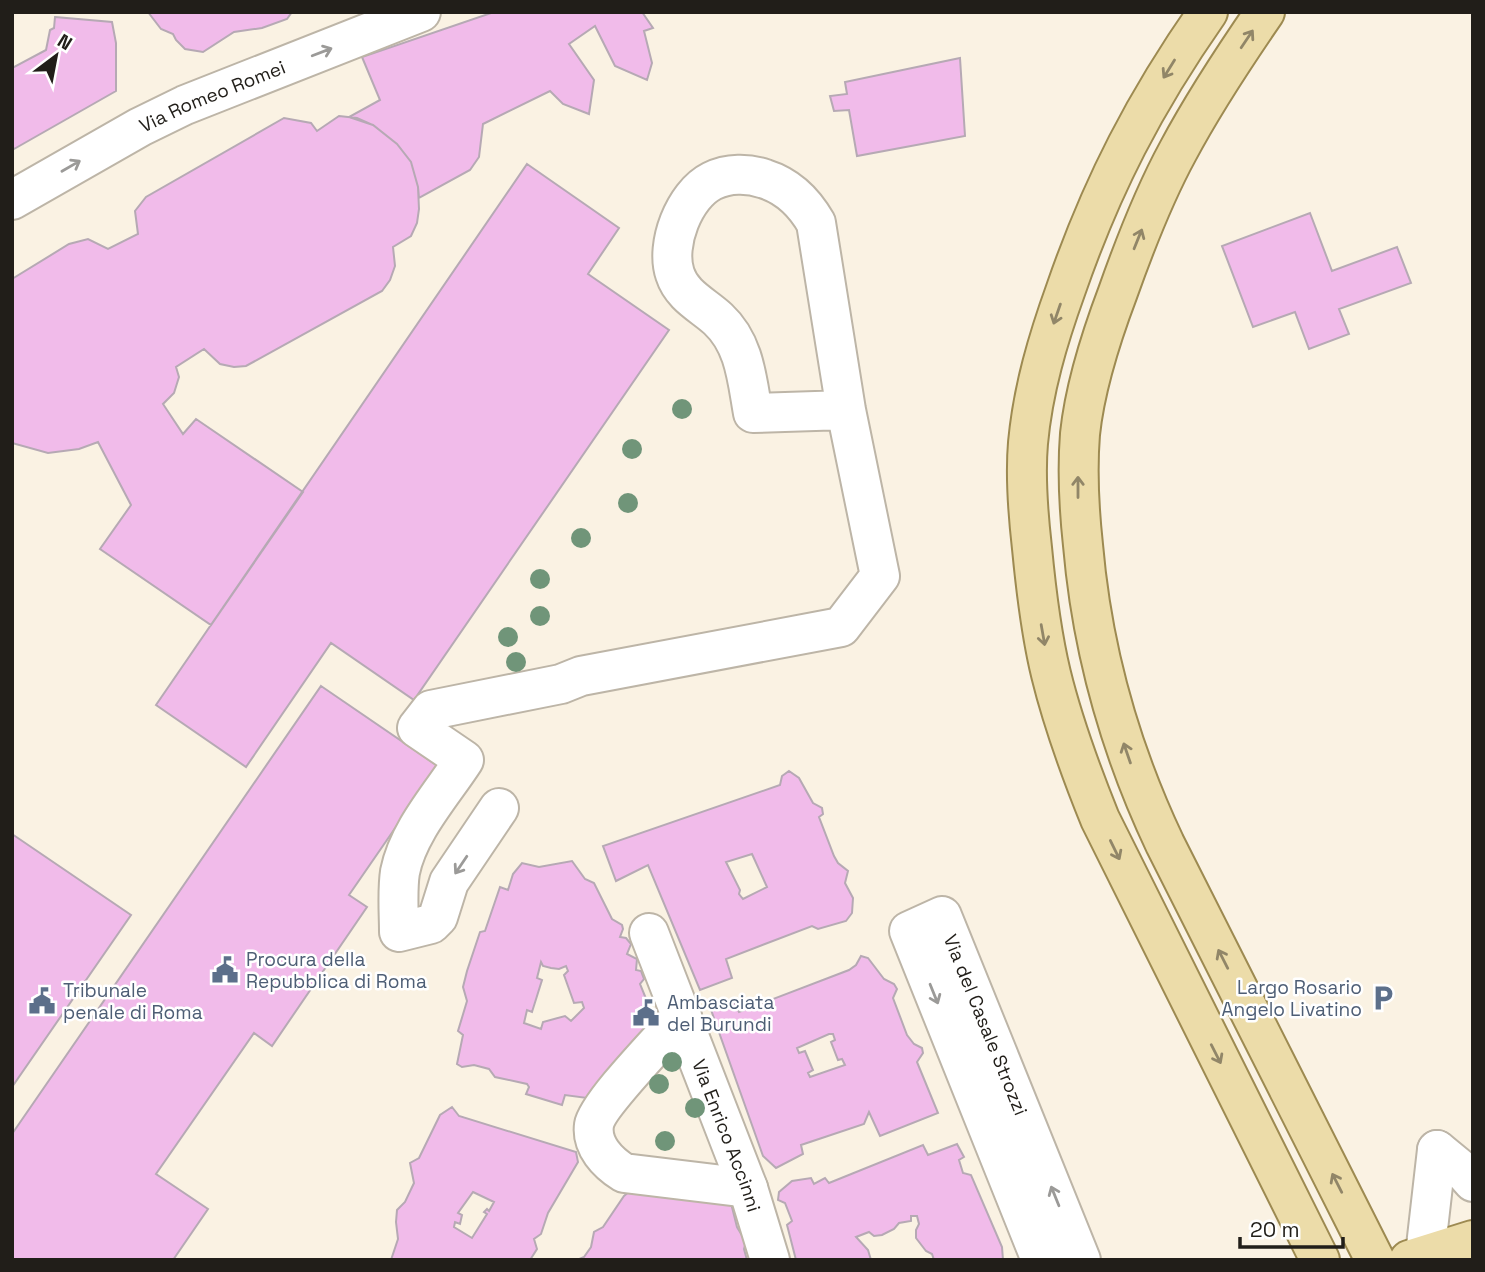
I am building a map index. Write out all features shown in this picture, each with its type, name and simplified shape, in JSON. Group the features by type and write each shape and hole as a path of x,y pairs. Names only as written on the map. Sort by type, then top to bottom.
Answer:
{"main road":[{"path":"1208,12 1171,66 1111,175 1080,250 1042,361 1031,417 1027,485 1034,568 1050,672 1100,819 1320,1260"},
{"path":"1265,12 1208,98 1176,154 1145,222 1114,302 1097,355 1080,433 1078,496 1083,555 1098,654 1114,712 1142,792 1165,844 1376,1260"},
{"path":"1417,1257 1473,1240"}],"street":[{"name":"Via Romeo Romei","path":"12,200 140,127 185,105 421,12"},
{"path":"499,808 449,882 438,917 430,924 399,932 400,875 406,853 416,832 464,760 417,729 431,710 561,684 580,676 841,627 880,576 846,410 820,238 810,212 787,190 759,177 730,175 710,181 682,216 672,244 672,264 685,293 720,320 735,340 743,358 753,413 846,410"},
{"name":"Via del Casale Strozzi","path":"1041,1260 909,931 942,916 1081,1260"},
{"name":"Via Enrico Accinni","path":"649,933 748,1188 770,1260"},
{"path":"682,1016 596,1119 596,1141 608,1160 624,1172 748,1188"},
{"path":"1417,1257 1437,1150 1473,1182"}],"building":[{"path":"148,12 292,12 287,19 262,28 234,32 203,52 185,49 173,34 161,29"},
{"path":"494,12 642,12 653,28 644,31 652,63 647,80 615,66 595,26 569,44 594,80 589,114 563,104 550,91 483,124 479,157 470,170 419,198 411,162 397,144 373,125 349,117 380,100 362,57"},
{"path":"55,17 112,22 116,43 116,91 14,149 12,68 46,50"},
{"path":"960,58 965,136 857,156 849,110 834,111 830,96 847,94 845,82"},
{"path":"339,116 357,118 373,125 397,144 411,162 418,187 417,223 411,236 393,247 395,266 382,291 246,366 220,364 204,349 176,367 179,377 174,393 163,404 183,434 196,419 303,492 211,625 100,549 131,505 98,442 79,449 48,453 12,443 12,279 69,244 88,239 108,249 138,234 135,211 146,197 284,118 311,123 317,131"},
{"path":"527,164 619,228 588,274 669,330 414,700 331,643 246,767 156,705"},
{"path":"1310,213 1332,271 1397,247 1411,283 1339,309 1349,334 1309,349 1295,312 1253,327 1222,246"},
{"name":"Procura della Repubblica di Roma","path":"321,686 438,766 349,895 367,907 272,1046 254,1033 156,1174 208,1209 173,1260 12,1260 12,1134"},
{"path":"789,771 799,778 813,803 822,808 823,814 819,817 834,856 848,871 845,883 853,898 852,913 846,921 818,929 812,926 726,959 732,978 700,990 648,865 616,881 603,846 780,785 782,776","holes":["752,854 767,887 743,899 726,862"]},
{"name":"Tribunale penale di Roma","path":"12,834 131,915 12,1087"},
{"path":"572,861 585,879 594,883 612,919 622,925 620,937 626,938 631,944 627,954 637,959 636,970 641,971 644,979 640,984 653,1016 652,1024 587,1098 565,1095 562,1105 526,1094 529,1087 527,1084 495,1077 489,1069 474,1065 462,1067 457,1064 463,1035 458,1031 467,1001 463,987 480,932 485,931 500,887 508,890 513,874 522,863 539,867","holes":["541,962 543,966 559,969 566,966 568,971 564,975 574,1003 582,1002 584,1008 571,1021 565,1016 543,1022 541,1029 524,1023 527,1010 532,1012 542,980 537,978"]},
{"path":"861,956 868,958 884,979 894,984 897,989 893,998 907,1035 914,1044 922,1048 923,1053 917,1062 938,1113 880,1136 869,1112 864,1124 801,1145 803,1154 776,1168 763,1156 710,1007 733,999 739,1012 856,965","holes":["833,1034 835,1040 831,1042 838,1060 842,1059 845,1065 810,1077 808,1073 813,1070 805,1051 799,1053 797,1048"]},
{"path":"452,1107 459,1116 576,1152 578,1162 548,1213 541,1234 534,1239 537,1249 530,1260 391,1260 398,1239 397,1210 405,1202 414,1183 410,1163 419,1158 440,1115","holes":["473,1192 494,1202 489,1211 487,1209 484,1212 487,1214 472,1238 454,1227 455,1222 460,1224 462,1215 458,1213"]},
{"path":"957,1144 964,1157 959,1160 963,1173 971,1175 1002,1247 1003,1260 934,1260 932,1254 926,1251 916,1238 919,1224 917,1216 911,1216 911,1221 899,1223 882,1235 874,1236 869,1232 856,1237 868,1250 871,1260 796,1260 787,1225 792,1221 785,1203 778,1200 779,1192 792,1181 811,1178 814,1184 825,1178 829,1183 923,1145 928,1155"},
{"path":"631,1190 731,1203 737,1227 746,1242 744,1249 747,1260 577,1260 584,1257 591,1247 594,1232 603,1227"}],"place":[{"name":"Procura della Repubblica di Roma","path":"225,970"},
{"name":"Largo Rosario Angelo Livatino","path":"1383,998"},
{"name":"Tribunale penale di Roma","path":"42,1001"},
{"name":"Ambasciata del Burundi","path":"646,1013"}]}
